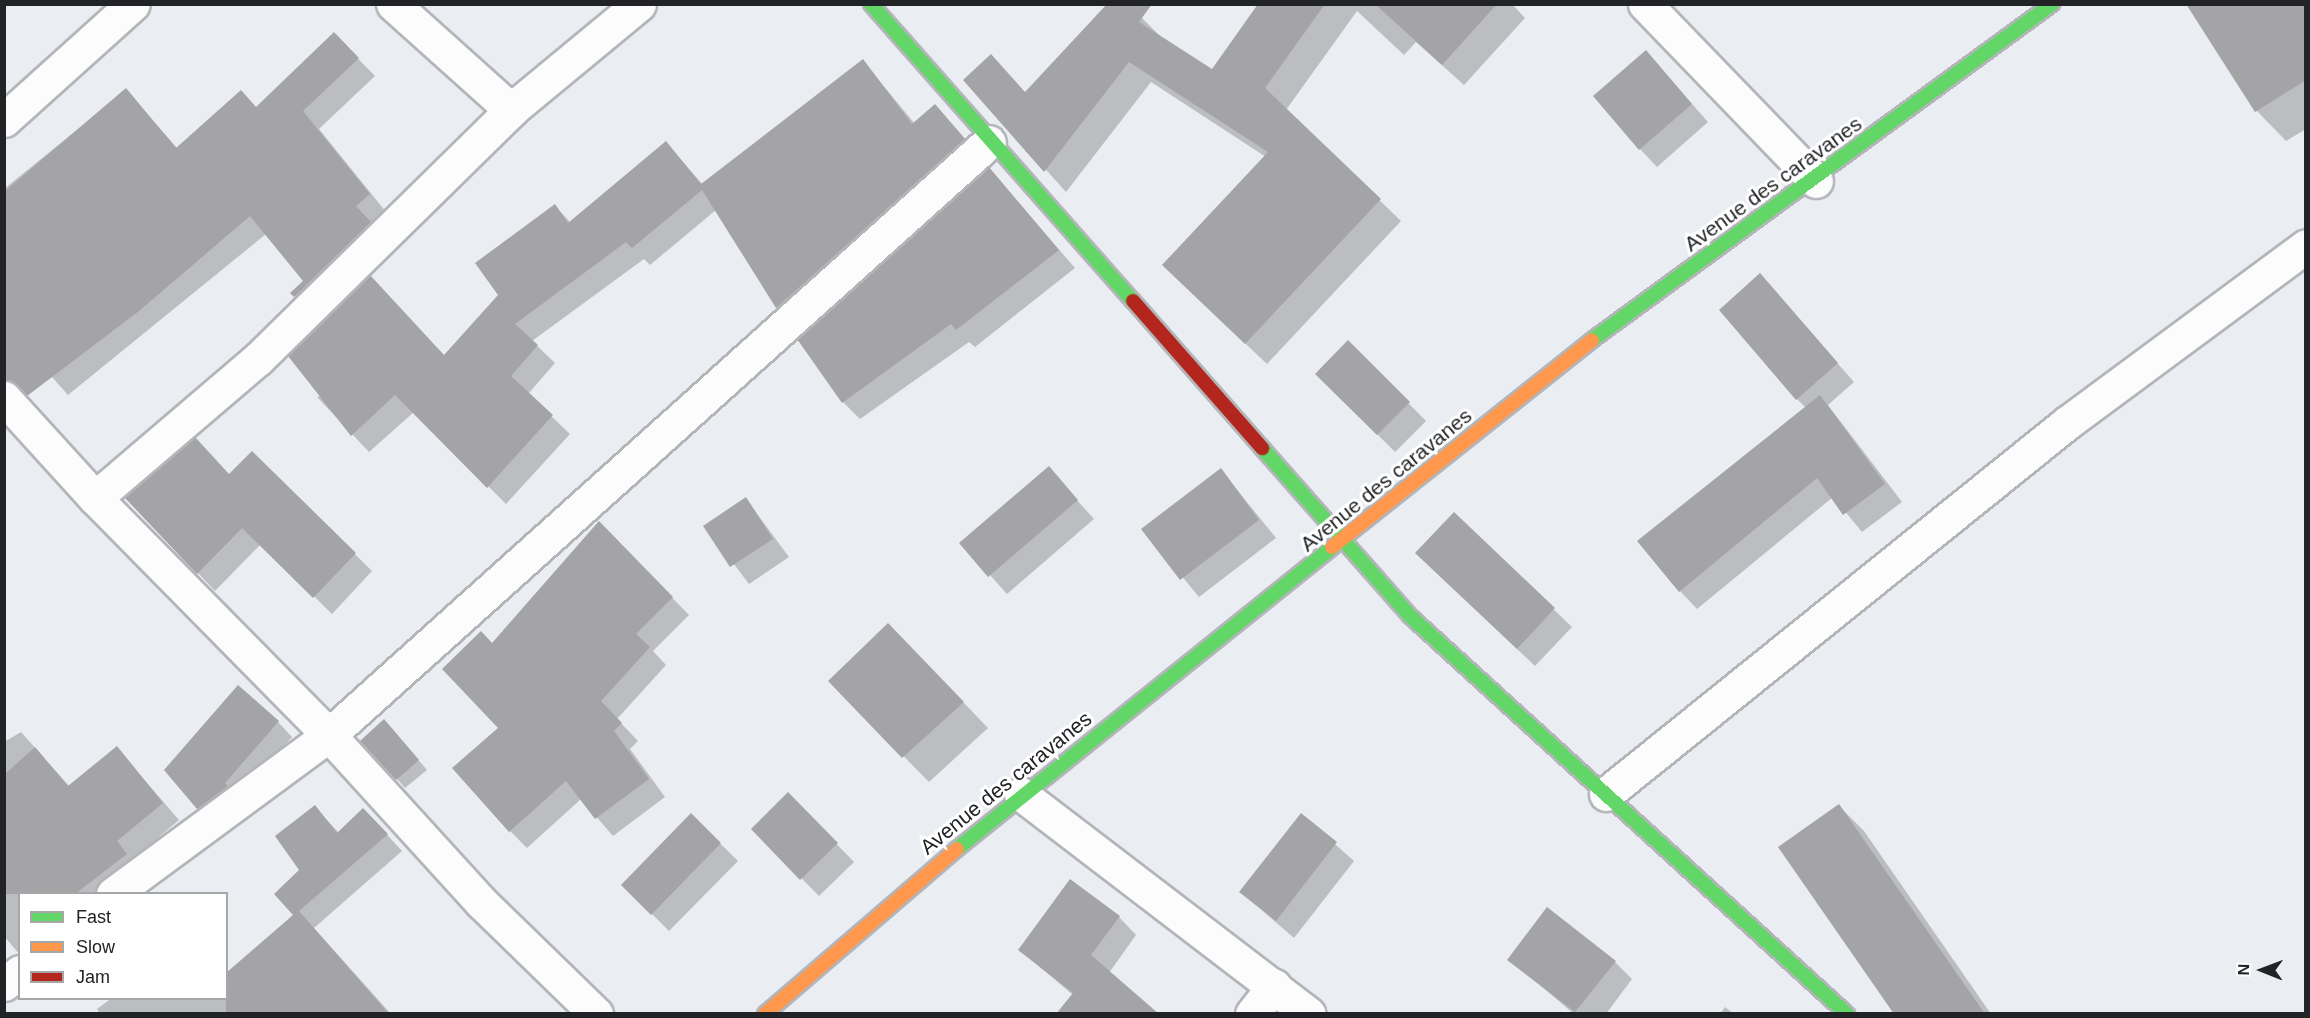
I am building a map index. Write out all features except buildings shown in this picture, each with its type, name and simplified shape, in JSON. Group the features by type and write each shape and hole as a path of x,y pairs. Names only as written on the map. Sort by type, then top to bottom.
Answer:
{"street":[{"path":"4,120 133,4"},
{"path":"393,4 511,110"},
{"path":"95,498 258,359 511,110 639,4"},
{"path":"871,4 988,142 1346,541 1411,617 1847,1014"},
{"path":"1645,4 1816,181"},
{"name":"Avenue des caravanes","path":"765,1014 1021,794 1346,541 1616,321 1816,181 2052,4"},
{"path":"116,892 329,735 988,142"},
{"path":"1606,794 2067,423 2306,246"},
{"path":"4,398 95,498 329,735 482,903 596,1014"},
{"path":"1021,794 1309,1014"},
{"path":"4,984 18,974"},
{"path":"1252,1014 1274,986"}],"traffic: fast":[{"path":"871,4 1133,301"},
{"path":"1592,340 2052,4"},
{"path":"1262,448 1411,617 1847,1014"},
{"path":"957,849 1332,547"}],"traffic: slow":[{"path":"1332,547 1592,340"},
{"path":"765,1014 957,849"}],"traffic: jam":[{"path":"1133,301 1262,448"}]}
